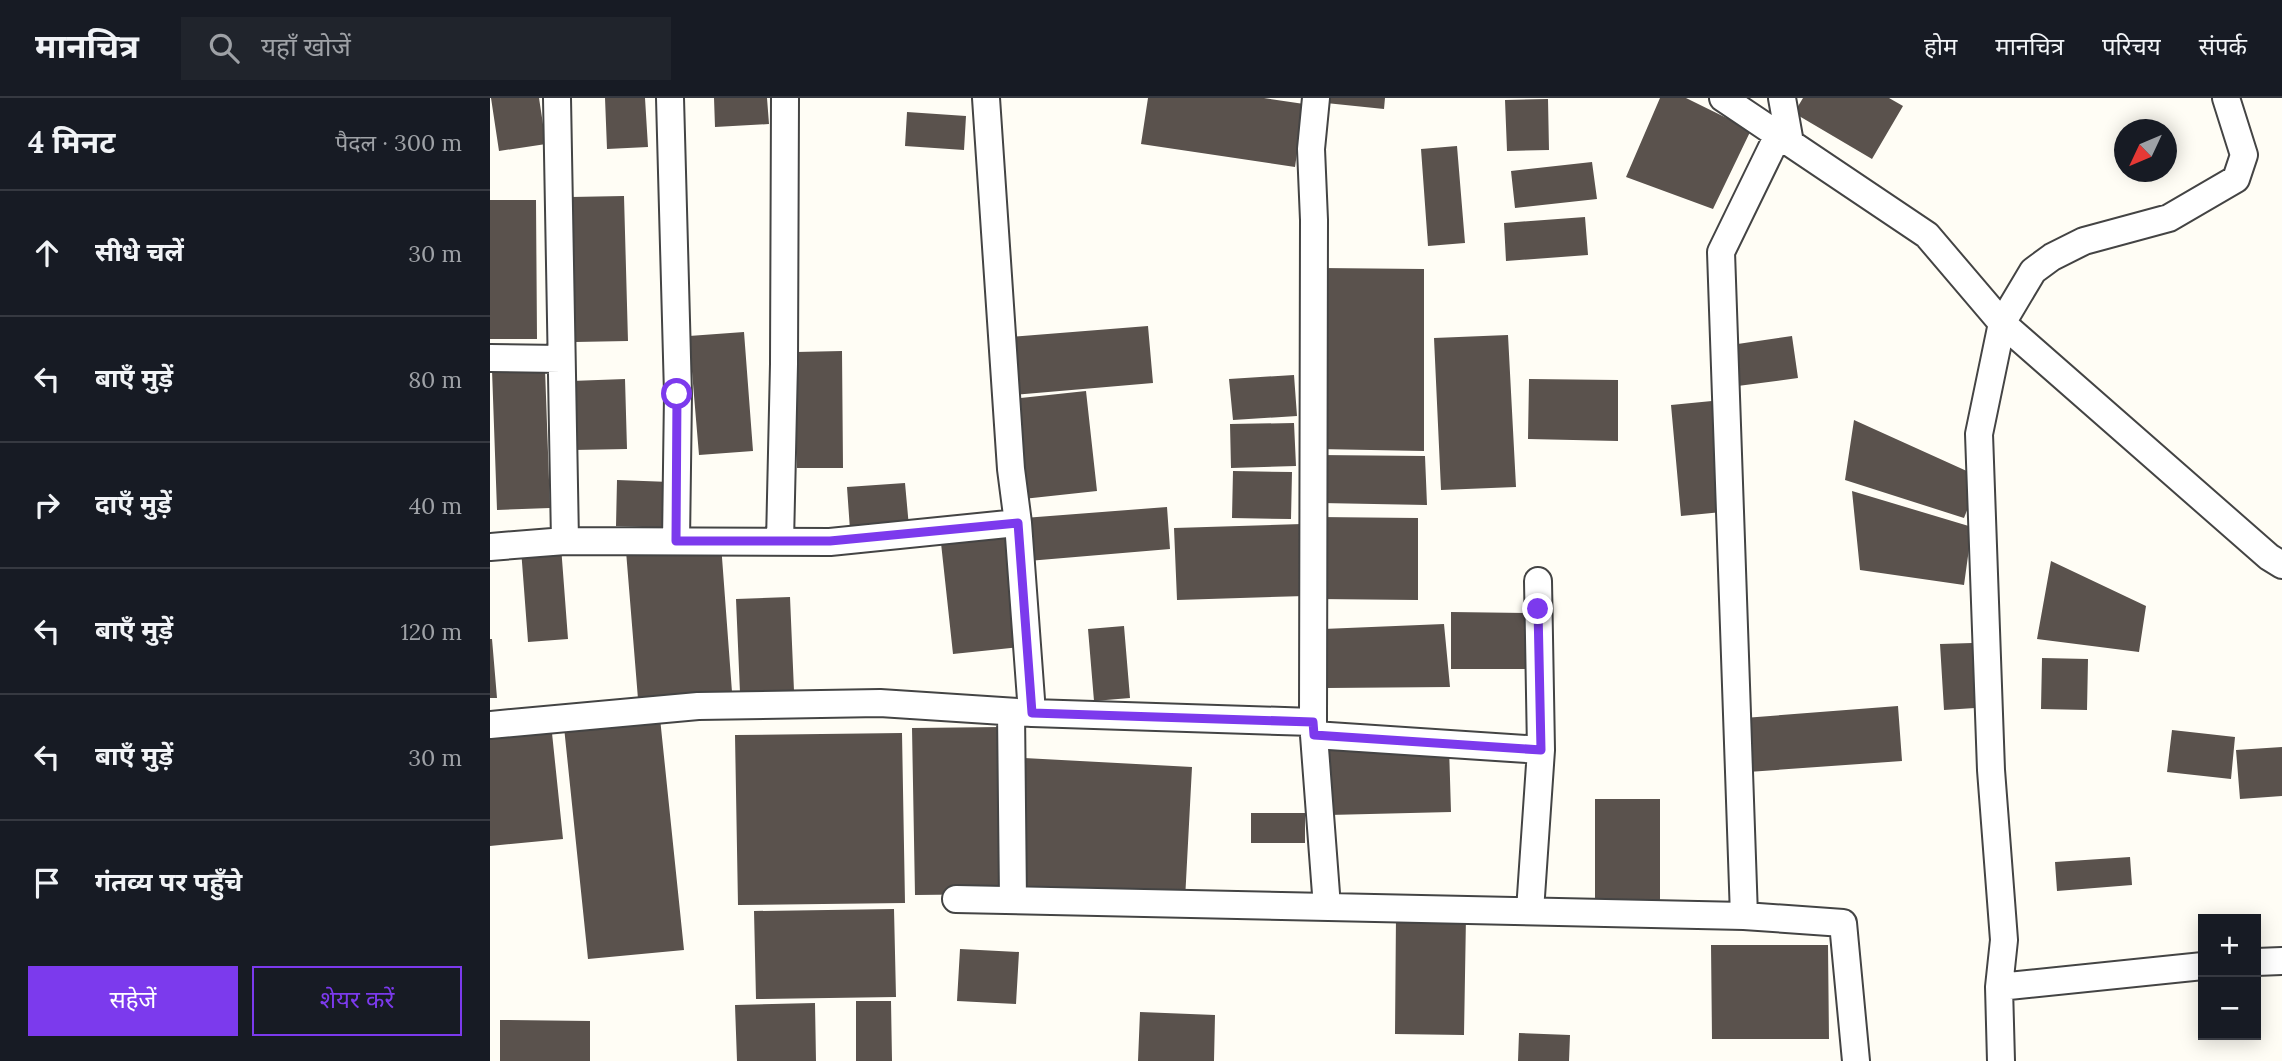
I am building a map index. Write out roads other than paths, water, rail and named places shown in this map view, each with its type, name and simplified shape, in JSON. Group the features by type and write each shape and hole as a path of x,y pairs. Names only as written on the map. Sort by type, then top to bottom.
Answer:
{"street":[{"path":"557,98 565,541"},
{"path":"670,98 677,394 676,541"},
{"path":"780,542 785,98"},
{"path":"986,98 1010,455 1018,523 1022,713 1013,900"},
{"path":"1316,98 1311,149 1314,220 1313,728 1327,907"},
{"path":"1723,98 1927,235 2002,323 2282,565"},
{"path":"1744,916 1721,252 1784,139 1782,98"},
{"path":"2001,1061 1998,988 2004,940 1991,770 1979,434 2002,323 2033,271 2052,257 2084,242 2169,218 2236,180 2244,155 2226,98"},
{"path":"490,358 561,359"},
{"path":"490,547 565,541 830,541 1018,523"},
{"path":"1530,911 1541,750 1538,581"},
{"path":"490,725 698,706 880,703 1313,728 1541,750"},
{"path":"956,899 1744,916 1843,923 1856,1061"},
{"path":"2261,962 2282,961"},
{"path":"1998,988 2198,967"}]}
